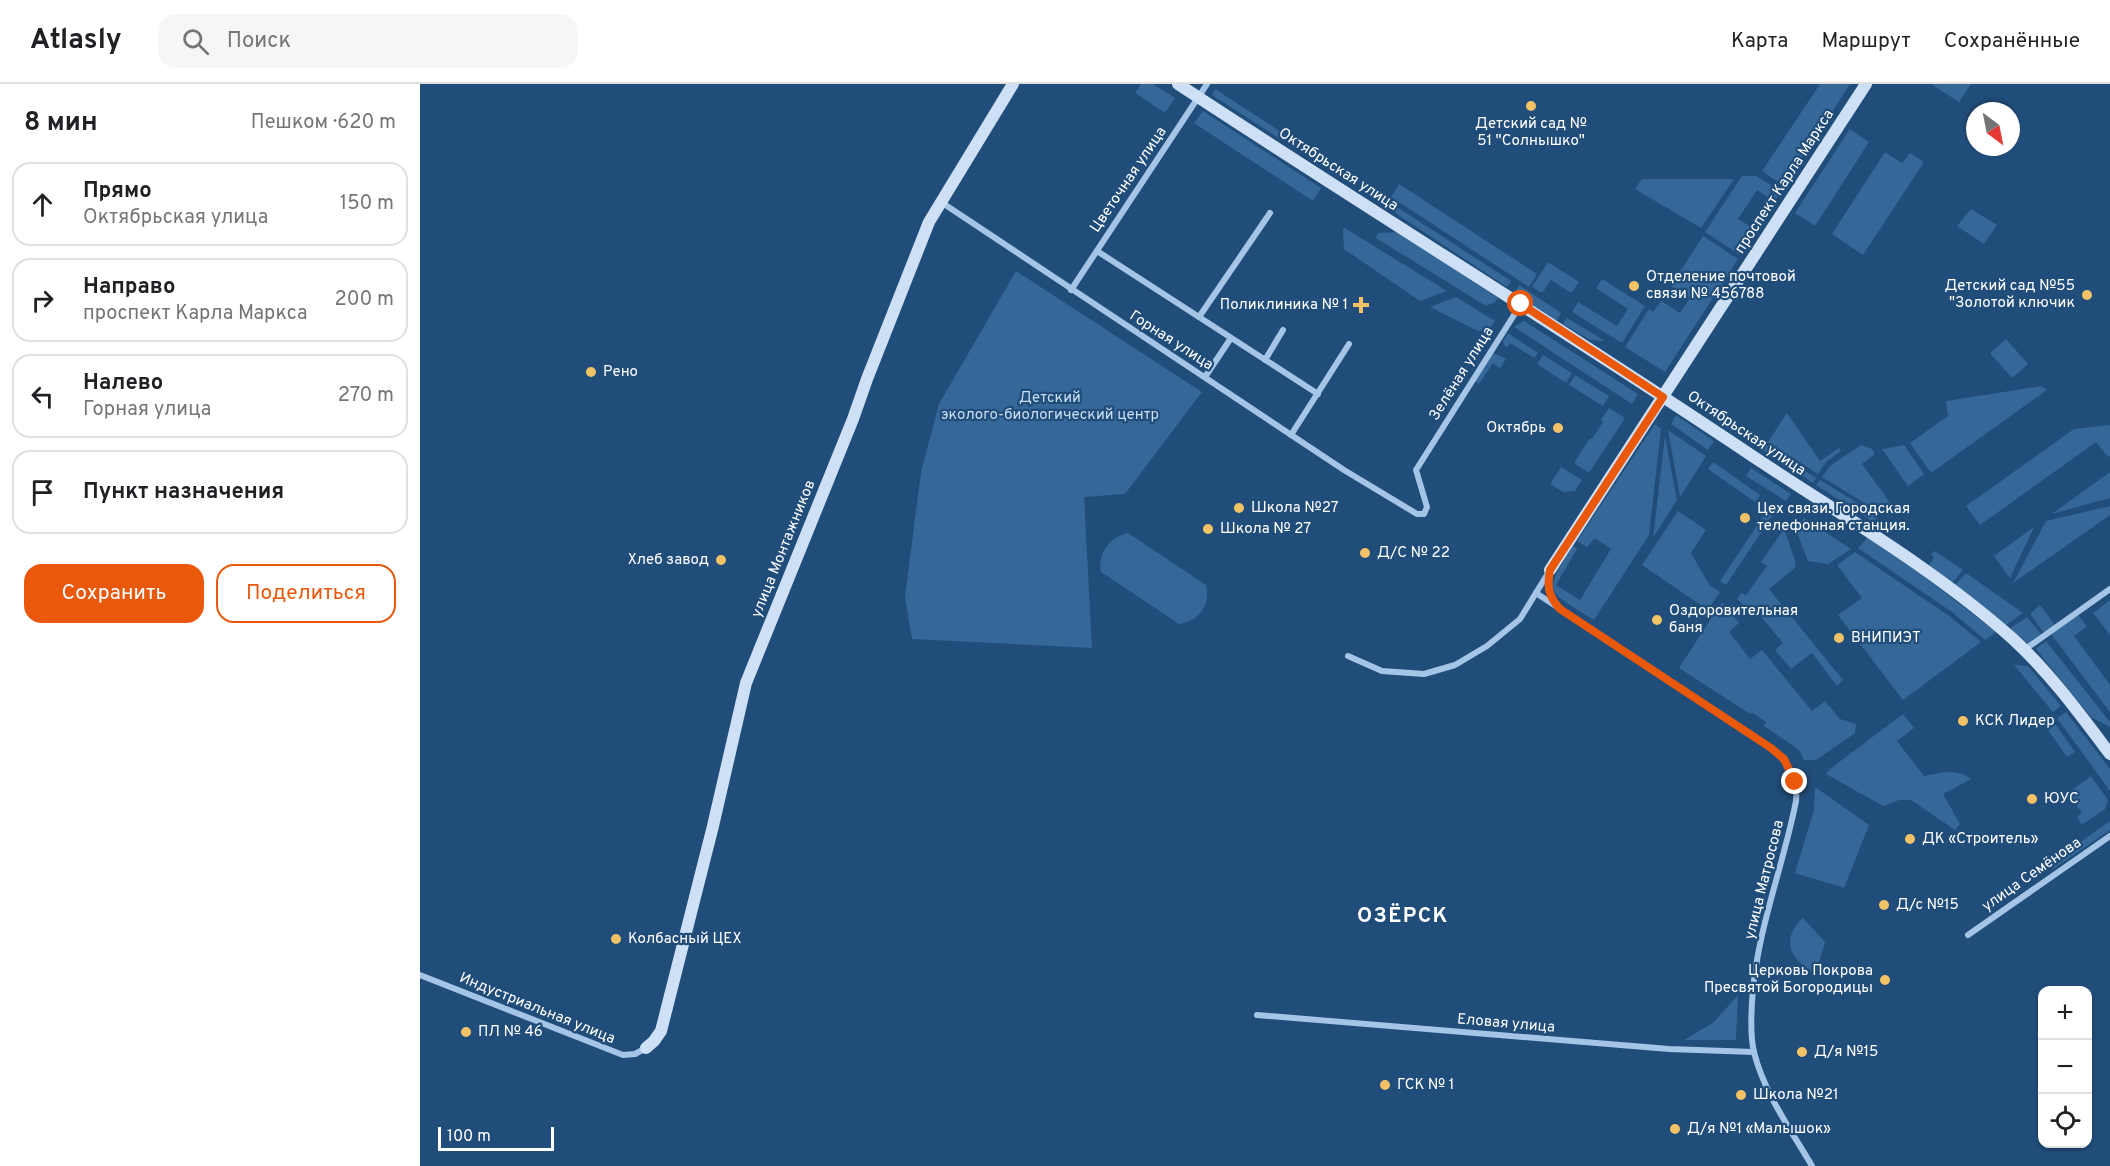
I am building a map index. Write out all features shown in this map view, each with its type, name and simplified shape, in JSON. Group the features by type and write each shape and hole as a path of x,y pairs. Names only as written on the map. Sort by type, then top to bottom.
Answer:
{"street":[{"name":"улица Монтажников","path":"646,1048 661,1031 751,666 854,419 867,379 929,222 1014,84"},
{"name":"Октябрьская улица","path":"1178,84 1901,552 1976,609 2024,650 2071,702 2110,754"},
{"name":"Цветочная улица","path":"1071,290 1207,84"},
{"name":"проспект Карла Маркса","path":"1348,656 1382,670 1424,674 1455,665 1487,646 1520,619 1866,84"},
{"name":"Горная улица","path":"941,202 1388,498 1417,514 1424,514 1427,511 1416,470 1423,458"},
{"path":"1199,317 1270,213"},
{"path":"1097,251 1318,394"},
{"name":"Зелёная улица","path":"1423,458 1521,304"},
{"path":"1265,360 1283,330"},
{"path":"1205,377 1231,338"},
{"path":"1292,435 1349,344"},
{"path":"1550,570 1548,588 1550,596 1560,609"},
{"path":"2024,650 2110,590"},
{"path":"1536,593 1560,609"},
{"name":"улица Матросова","path":"1560,609 1771,748 1790,767 1797,790 1796,801 1762,933 1753,986 1750,1022 1754,1052 1776,1105 1812,1166"},
{"name":"улица Семёнова","path":"1968,935 2110,836"},
{"name":"Индустриальная улица","path":"420,975 623,1055 635,1054 646,1048"},
{"name":"Еловая улица","path":"1257,1016 1659,1048 1754,1052"}],"green space":[{"path":"1141,84 1153,84 1175,98 1165,113 1135,93"},
{"path":"1820,84 1850,84 1784,186 1762,171"},
{"path":"1931,84 1971,84 1959,102"},
{"path":"1215,89 1292,139 1280,139 1212,95"},
{"path":"1203,111 1321,188 1313,201 1194,123"},
{"path":"1850,129 1869,142 1815,226 1795,213"},
{"path":"1885,152 1902,163 1910,153 1924,162 1863,255 1832,234"},
{"path":"1742,176 1756,176 1774,187 1768,197 1757,190 1738,219 1753,228 1772,200 1770,198 1776,188 1781,191 1740,255 1705,232"},
{"path":"1642,179 1734,179 1701,228 1635,189"},
{"path":"1399,184 1537,274 1529,287 1391,197"},
{"path":"1380,196 1511,281 1507,287 1377,201"},
{"path":"1971,209 1997,225 1984,244 1957,226"},
{"path":"1343,227 1447,291 1420,301 1344,249"},
{"path":"1399,232 1498,298 1486,306 1376,238 1378,233"},
{"path":"1703,236 1738,259 1665,372 1625,347 1649,309 1653,312 1661,301 1680,313 1690,298 1671,286"},
{"path":"1548,262 1579,282 1571,293 1551,280 1542,293 1532,287"},
{"name":"Детский эколого-биологический центр","path":"1016,271 1202,392 1125,494 1084,497 1092,648 912,639 905,597 921,472 939,404"},
{"path":"1602,279 1645,306 1622,343 1572,312 1578,302 1617,326 1628,309 1596,288"},
{"path":"1519,285 1561,313 1556,321 1514,294"},
{"path":"1456,297 1495,321 1490,329 1478,331 1430,307"},
{"path":"1567,318 1605,341 1590,340 1563,324"},
{"path":"1524,321 1638,394 1632,404 1514,327"},
{"path":"1508,333 1538,353 1534,358 1510,343 1507,347 1504,345 1503,341"},
{"path":"2006,339 2028,364 2012,378 1990,353"},
{"path":"1493,353 1506,359 1500,368 1493,363 1479,384 1475,381"},
{"path":"1543,355 1572,373 1566,383 1537,364"},
{"path":"1575,375 1609,396 1603,406 1569,385"},
{"path":"2042,386 2047,390 1931,473 1910,443 1948,416 1946,401"},
{"path":"1609,408 1625,418 1589,473 1574,463 1603,422 1601,420"},
{"path":"1787,413 1820,461 1839,448 1841,451 1826,462 1818,474 1768,442"},
{"path":"1676,415 1714,441 1708,450 1671,424"},
{"path":"1723,416 1755,437 1751,443 1718,422"},
{"path":"1655,424 1661,429 1649,535 1594,620 1558,596 1553,583 1573,546 1577,549 1556,585 1580,600 1611,549 1595,538 1587,547 1577,541"},
{"path":"2110,425 2110,456 2108,457 2096,442 1980,525 1966,506 2074,429"},
{"path":"1668,430 1706,456 1680,497"},
{"path":"1665,436 1677,500 1653,538"},
{"path":"1766,445 1816,478 1813,483 1763,450"},
{"path":"1861,445 1872,449 1875,454 1862,464 1891,504 1881,513 1822,477 1830,466"},
{"path":"1904,445 1924,474 1908,486 1882,449"},
{"path":"1713,462 1760,495 1755,502 1708,469"},
{"path":"1561,467 1582,480 1575,491 1563,492 1550,484"},
{"path":"1751,468 1791,494 1786,501 1746,476"},
{"path":"2110,472 2110,498 2052,514"},
{"path":"1820,480 1879,516 1873,522 1816,485"},
{"path":"2110,506 2110,515 2013,583 2046,521"},
{"path":"1678,511 1706,530 1691,553 1710,586 1720,592 1708,610 1642,565"},
{"path":"1766,512 1772,516 1726,585 1720,581"},
{"path":"1804,518 1851,549 1828,564 1808,561 1796,530"},
{"path":"2034,527 2010,578 1994,556"},
{"path":"1784,529 1796,563 1795,568 1769,589 1843,680 1837,686 1812,653 1791,669 1775,650 1783,643 1752,606 1748,609 1737,599 1741,593 1746,595 1767,566 1761,562"},
{"path":"1128,533 1206,585 1207,599 1198,616 1179,624 1101,572 1101,558 1106,547 1116,538"},
{"path":"1870,535 1996,632 1985,640 1952,612 1858,548"},
{"path":"1935,551 1963,570 1952,583 1929,565 1934,557 1931,554"},
{"path":"1855,552 1949,616 1981,642 1903,700 1838,615 1862,598 1837,565"},
{"path":"1966,573 2023,613 2005,626 1955,585"},
{"path":"2110,600 2110,635 2093,613"},
{"path":"1722,602 1739,623 1729,632 1750,659 1762,650 1812,711 1825,701 1840,719 1856,724 1855,733 1816,760 1804,760 1799,750 1764,726 1766,722 1679,668"},
{"path":"2040,605 2055,625 2044,633 2030,614"},
{"path":"2078,615 2087,626 2074,636 2110,685 2110,712 2051,634"},
{"path":"2027,617 2042,635 2028,644 2009,629"},
{"path":"2046,641 2110,722 2110,727 2091,717 2036,649"},
{"path":"2014,665 2028,666 2061,706 2053,712"},
{"path":"2066,712 2110,769 2110,791 2057,718"},
{"path":"1903,714 1914,728 1897,741 1924,776 1954,772 1971,779 1943,794 1960,824 1955,830 1911,800 1899,800 1883,806 1826,774"},
{"path":"2053,721 2075,752 2067,757 2046,727"},
{"path":"2091,776 2108,800 2105,809 2082,825 2077,817 2082,813 2068,793"},
{"path":"1815,787 1869,825 1844,888 1795,873 1814,810"},
{"path":"2110,821 2110,830 2053,869 2049,864"},
{"path":"1803,918 1825,942 1816,972 1800,963 1791,949 1792,934"},
{"path":"1738,995 1736,1040 1684,1040 1714,1022"}],"place":[{"name":"Детский сад № 51 \"Солнышко\"","path":"1531,106"},
{"name":"Отделение почтовой связи № 456788","path":"1634,286"},
{"name":"Детский сад №55 \"Золотой ключик","path":"2087,295"},
{"name":"Поликлиника № 1","path":"1361,305"},
{"name":"Рено","path":"591,372"},
{"name":"Октябрь","path":"1558,428"},
{"name":"Школа №27","path":"1239,508"},
{"name":"Цех связи. Городская телефонная станция.","path":"1745,518"},
{"name":"Школа № 27","path":"1208,529"},
{"name":"Д/С № 22","path":"1365,553"},
{"name":"Хлеб завод","path":"721,560"},
{"name":"Оздоровительная баня","path":"1657,620"},
{"name":"ВНИПИЭТ","path":"1839,638"},
{"name":"КСК Лидер","path":"1963,721"},
{"name":"ЮУС","path":"2032,799"},
{"name":"ДК «Строитель»","path":"1910,839"},
{"name":"Д/с №15","path":"1884,905"},
{"name":"Колбасный ЦЕХ","path":"616,939"},
{"name":"Церковь Покрова Пресвятой Богородицы","path":"1885,980"},
{"name":"ПЛ № 46","path":"466,1032"},
{"name":"Д/я №15","path":"1802,1052"},
{"name":"ГСК № 1","path":"1385,1085"},
{"name":"Школа №21","path":"1741,1095"},
{"name":"Д/я №1 «Малышок»","path":"1675,1129"}],"district":[{"name":"ОЗЁРСК","path":"1403,916"}],"route":[{"path":"1521,304 1663,397 1550,570 1548,580 1550,596 1560,609 1771,748 1790,767 1795,782"}]}
